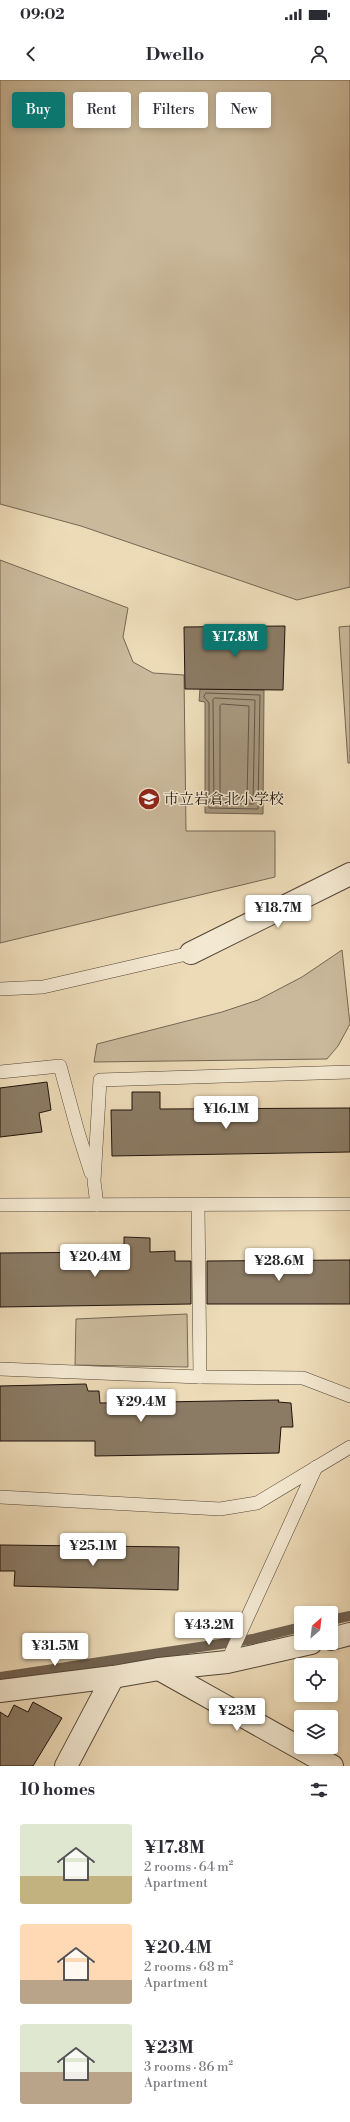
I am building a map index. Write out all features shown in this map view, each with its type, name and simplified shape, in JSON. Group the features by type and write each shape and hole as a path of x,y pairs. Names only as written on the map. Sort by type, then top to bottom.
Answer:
{"street":[{"path":"191,953 350,874"},
{"path":"338,1637 350,1634"},
{"path":"0,1691 113,1678 159,1669 232,1648 294,1644"},
{"path":"159,1669 332,1766"},
{"path":"66,1766 113,1678"}],"lane":[{"path":"0,989 43,987 191,953"},
{"path":"0,1072 60,1066 78,1132 94,1181"},
{"path":"97,1205 94,1181 100,1080 350,1072"},
{"path":"0,1205 198,1206 350,1204"},
{"path":"198,1206 200,1377"},
{"path":"0,1369 200,1377 303,1378 350,1396"},
{"path":"0,1497 220,1509 257,1504 350,1447"},
{"path":"232,1648 316,1467"}],"shaded area":[{"path":"0,80 350,80 350,587 297,600 81,526 0,504"},
{"path":"0,560 128,608 123,637 133,662 153,673 184,675 186,831 275,831 275,877 0,943"},
{"path":"350,626 350,763 348,763 339,627"},
{"path":"342,950 350,1024 338,1046 327,1059 94,1062 97,1044 222,1012 258,1000 302,977"},
{"path":"187,1314 188,1367 75,1365 76,1319"}],"water":[{"path":"200,689 264,690 263,814 205,813 205,702 199,701"}],"building":[{"path":"285,626 283,690 185,689 184,627"},
{"path":"47,1082 51,1110 39,1113 42,1132 0,1137 0,1088"},
{"path":"132,1092 160,1092 160,1109 350,1108 350,1152 112,1156 111,1110 132,1110"},
{"path":"124,1237 150,1238 150,1252 175,1251 175,1261 191,1261 191,1304 0,1307 0,1253 124,1252"},
{"path":"350,1260 350,1304 207,1304 207,1261"},
{"path":"86,1384 88,1391 99,1391 100,1403 279,1400 278,1402 291,1403 293,1427 281,1427 279,1453 95,1456 95,1441 0,1441 0,1386"},
{"path":"0,1545 179,1547 178,1590 14,1586 15,1571 0,1571"},
{"path":"33,1702 62,1718 33,1766 0,1766 0,1712 8,1717 14,1705 28,1712"}],"waterway":[{"path":"338,1619 350,1616"},
{"path":"0,1677 253,1639 294,1629"}],"place":[{"name":"市立岩倉北小学校","path":"149,799"}]}
